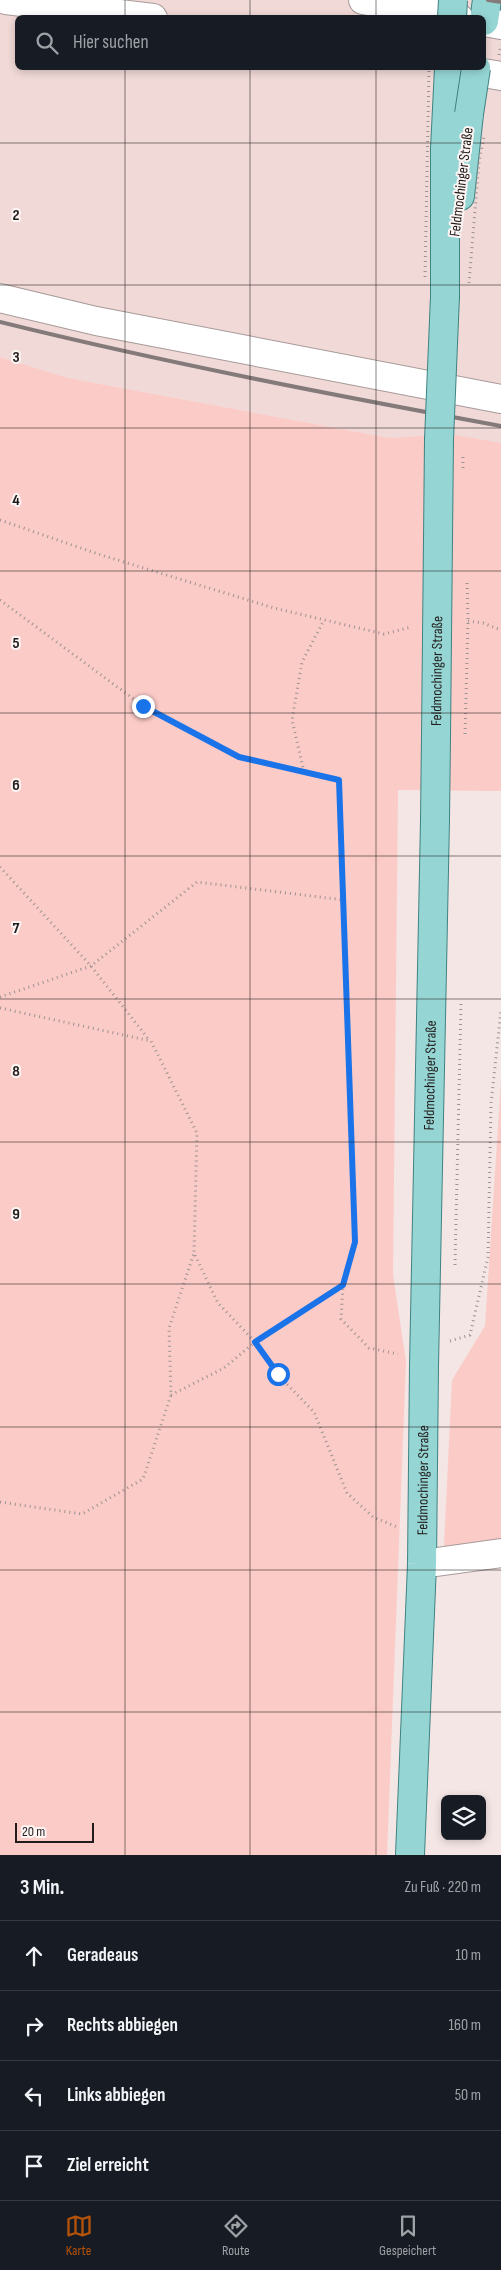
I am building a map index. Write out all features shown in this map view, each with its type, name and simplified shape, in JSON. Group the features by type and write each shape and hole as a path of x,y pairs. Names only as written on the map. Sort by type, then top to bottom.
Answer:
{"main road":[{"path":"452,15 453,0"},
{"path":"485,15 487,0"},
{"name":"Feldmochinger Straße","path":"435,290 456,228 492,69"},
{"name":"Feldmochinger Straße","path":"410,1855 422,1564 436,736 451,444 435,290 449,70"}],"lane":[{"path":"6,0 128,15"},
{"path":"363,0 443,15"},
{"path":"486,21 501,25"},
{"path":"0,298 96,321 501,399"},
{"path":"422,1564 501,1553"}],"path":[{"path":"492,69 501,45"},
{"path":"429,70 435,290"},
{"path":"469,284 479,162 485,133"},
{"path":"451,444 462,468"},
{"path":"0,520 107,557 274,608 384,634 411,627"},
{"path":"0,600 143,706 239,757 339,780 355,1242 343,1285 341,1319 369,1348 404,1356"},
{"path":"304,772 292,720 302,662 324,620"},
{"path":"465,734 468,621 482,623 501,630"},
{"path":"0,867 91,966 151,1041 197,1133 194,1253 169,1328 171,1395 143,1478 82,1514 0,1502"},
{"path":"0,997 91,966 196,882 344,900"},
{"path":"0,1008 151,1041"},
{"path":"448,1341 470,1335 488,1257 491,1104 501,1010"},
{"path":"194,1253 218,1303 255,1342 278,1374 314,1412 347,1493 373,1517 399,1527"},
{"path":"171,1395 224,1368 255,1342 343,1285"}],"shaded area":[{"path":"0,0 501,0 501,443 451,434 390,438 68,378 0,357"},
{"path":"0,357 68,378 390,438 451,434 501,443 501,791 398,790 393,1275 406,1361 387,1855 0,1855"},
{"path":"501,1081 501,1544 444,1546 452,1380 485,1326"}],"railway":[{"path":"488,0 501,2"},
{"path":"0,322 250,378 501,426"}],"route":[{"path":"143,706 239,757 339,780 355,1242 343,1285 255,1342 278,1374"}]}
